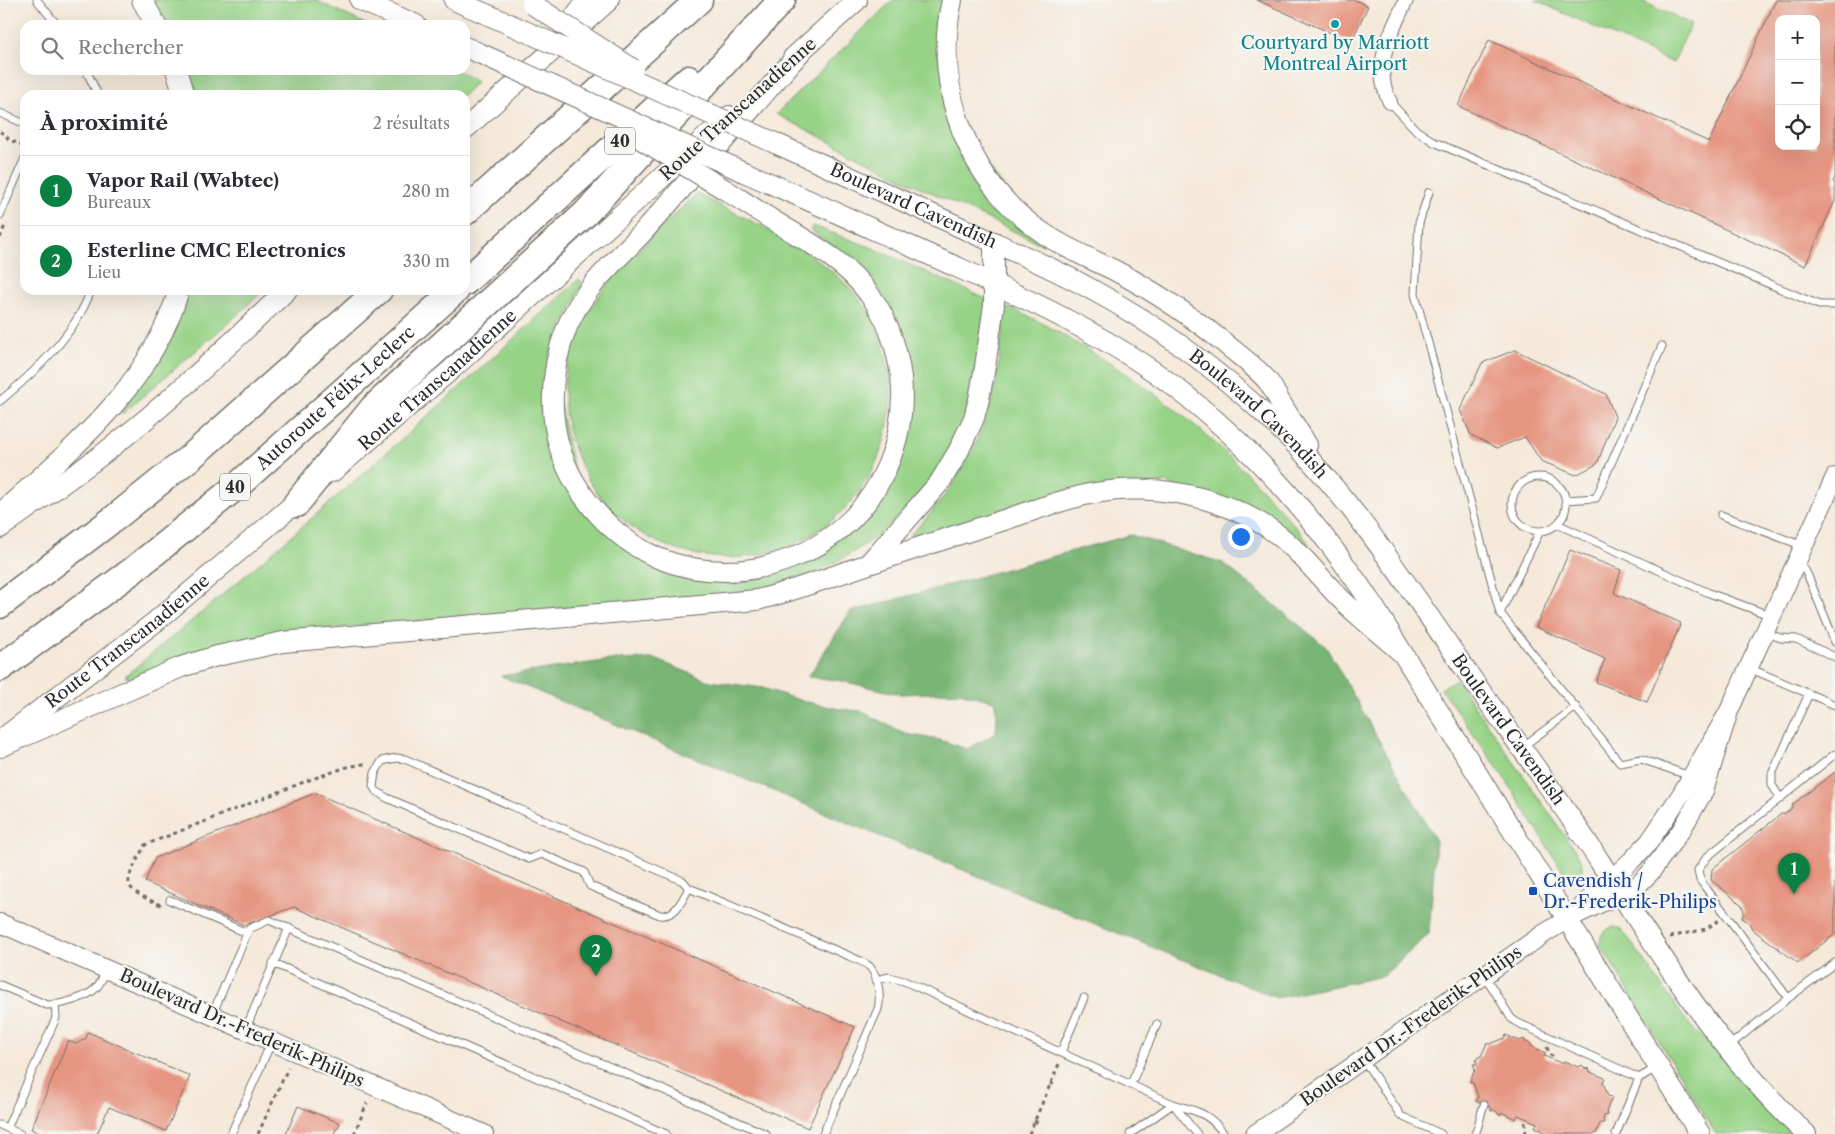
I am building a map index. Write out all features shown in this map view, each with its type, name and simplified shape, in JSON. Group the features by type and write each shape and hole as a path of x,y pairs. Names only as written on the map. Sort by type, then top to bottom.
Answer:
{"highway":[{"path":"536,148 676,0"},
{"path":"470,207 699,0"},
{"name":"40","path":"470,277 775,0"},
{"path":"296,504 373,408 585,214 782,0"},
{"path":"0,605 110,522 193,455 373,295"},
{"name":"Autoroute Félix-Leclerc","path":"0,668 132,571 237,486 450,295"}],"main road":[{"path":"142,0 153,20"},
{"path":"360,0 405,20"},
{"name":"Boulevard Cavendish","path":"454,0 994,242 1089,288 1185,348 1253,404 1293,442 1329,481 1395,568 1726,1049 1754,1082 1806,1134"},
{"path":"545,58 587,0"},
{"path":"470,125 609,0"},
{"name":"Route Transcanadienne","path":"0,740 155,622 296,504 452,369 857,0"},
{"path":"952,0 948,23 946,57 951,95 966,141 975,159 998,192 1028,222 1046,235 1155,294 1202,326 1248,362 1268,381 1329,481"},
{"path":"528,2 690,105"},
{"path":"560,89 724,189 822,250 854,275 878,307 887,326 895,349 902,391 902,412 893,452 873,495 844,528 810,552 771,565 732,572 695,569 656,557 637,547 619,534 590,506 571,476 562,456 556,434 553,413 555,367 568,325 588,291 641,234 803,49"},
{"name":"Boulevard Cavendish","path":"472,50 1054,312 1108,342 1174,388 1230,433 1279,482 1331,544 1374,607 1700,1134"},
{"path":"178,75 182,90"},
{"path":"869,564 940,482 970,427 979,400 984,375 994,305 994,242"},
{"path":"0,514 100,422 122,397 158,342 177,295"},
{"path":"0,528 107,451 140,424 190,382 282,295"},
{"path":"0,747 181,667 261,645 364,634 757,600 787,592 1089,494 1137,490 1186,494 1234,510 1268,528 1301,555 1344,602 1402,653"}],"street":[{"path":"1390,102 1382,83 1381,70 1389,38 1403,1"},
{"name":"Boulevard Dr.-Frederik-Philips","path":"1616,887 1639,884 1668,850 1690,816 1709,780 1730,711 1835,477"},
{"name":"Boulevard Dr.-Frederik-Philips","path":"1255,1134 1616,887 1656,833 1730,711"},
{"name":"Boulevard Dr.-Frederik-Philips","path":"1,927 106,969 484,1134"}],"lane":[{"path":"36,0 53,20"},
{"path":"88,75 96,90"},
{"path":"1390,102 1416,130 1434,142 1819,305 1835,305"},
{"path":"0,113 20,122"},
{"path":"0,215 20,169"},
{"path":"1429,192 1419,223 1414,294 1500,613 1620,763 1641,759 1690,776"},
{"path":"0,401 35,370 58,345 70,330 88,295"},
{"path":"1566,500 1596,498 1662,346"},
{"path":"1535,476 1544,476 1559,484 1564,492 1566,509 1563,517 1557,524 1549,529 1540,531 1522,526 1512,511 1511,502 1513,492 1518,485 1526,479 1535,476"},
{"path":"1721,515 1803,546"},
{"path":"1557,524 1709,593 1772,616"},
{"path":"1500,613 1540,531"},
{"path":"1795,565 1805,570 1835,642"},
{"path":"1765,633 1781,638 1796,639 1835,657"},
{"path":"1749,668 1835,705"},
{"path":"1780,798 1772,784 1772,774 1808,694"},
{"path":"1520,748 1576,707"},
{"path":"1788,998 1700,880 1698,870 1707,857 1835,754"},
{"path":"689,888 675,910 666,916 660,915 590,886 584,872 542,854 529,859 387,798 376,791 373,786 375,773 382,761 396,758 405,759 684,881 689,888 870,967 876,980 880,1002 823,1134"},
{"path":"170,900 247,933"},
{"path":"212,1015 249,929 269,920 766,1134"},
{"path":"245,1030 289,928"},
{"path":"274,963 666,1134"},
{"path":"1726,1049 1788,998 1835,963"},
{"path":"0,985 47,1005 55,1004 79,997 94,990 106,969"},
{"path":"1484,976 1511,1018 1516,1022 1639,1078"},
{"path":"876,980 889,977 904,982 1173,1104 1205,1115 1216,1123 1224,1134"},
{"path":"1061,1052 1084,998"},
{"path":"20,1134 4,1127 56,1018 55,1004"},
{"path":"1131,1084 1157,1024"},
{"path":"231,1134 272,1041"},
{"path":"1364,1060 1401,1116 1441,1134"},
{"path":"1616,1134 1639,1078 1658,1067"},
{"path":"1130,1134 1173,1104"},
{"path":"1173,1104 1197,1134"},
{"path":"1475,1134 1482,1118 1481,1113 1484,1105"}],"path":[{"path":"0,132 5,134 9,140 20,145"},
{"path":"131,872 145,845 310,780 347,768 370,764"},
{"path":"1670,936 1706,929 1719,920"},
{"path":"1554,1060 1556,1055"},
{"path":"1028,1134 1058,1064 1067,1067"},
{"path":"258,1134 288,1068"},
{"path":"1050,1084 1057,1086"},
{"path":"354,1134 367,1102"},
{"path":"1526,1134 1525,1124 1527,1119"},
{"path":"1034,1121 1041,1124"}],"green space":[{"path":"153,0 315,0 357,20 163,20"},
{"path":"893,0 943,0 945,105 1043,245 907,181 776,114"},
{"path":"1535,0 1639,0 1691,24 1673,63"},
{"path":"187,75 465,75 477,81 469,90 192,90"},
{"path":"697,194 761,226 803,250 841,279 864,305 875,325 883,347 890,380 890,408 886,435 882,449 863,486 831,521 792,545 750,556 707,556 665,545 627,524 596,491 574,449 565,409 566,371 576,337 593,305 615,275 641,246"},
{"path":"813,226 873,248 986,299 974,381 962,421 949,449 933,476 914,500 869,542 815,572 757,591 279,633 241,640 209,649 129,680 125,676 355,480 579,279 583,283 549,355 582,508 708,578 856,528 884,494 897,468 909,423 867,276 843,253 810,230"},
{"path":"185,295 259,295 122,414 120,412"},
{"path":"1008,308 1043,324 1110,364 1143,385 1173,408 1230,457 1257,484 1309,543 1306,547 1165,482 912,540 911,534 925,520 949,489 970,455 978,437 994,390 1005,310"},
{"path":"1131,535 1223,563 1326,647 1436,841 1429,934 1383,976 1277,998 877,835 501,676 610,660 655,659 709,681 763,688 802,701 840,709 861,711 905,734 940,740 967,749 996,733 997,715 994,701 959,692 900,694 837,680 808,677 850,612"},
{"path":"1456,679 1579,856 1582,867 1580,874 1572,876 1562,870 1508,783 1441,689"},
{"path":"1615,927 1621,929 1629,939 1695,1031 1718,1051 1742,1082 1793,1134 1716,1134 1600,945 1603,932"}],"building":[{"name":"Courtyard by Marriott Montreal Airport","path":"1257,0 1355,0 1368,6 1351,42"},
{"path":"1776,0 1835,0 1835,177 1833,182 1835,183 1835,201 1805,266 1458,106 1489,40 1709,142"},
{"path":"1515,350 1606,394 1615,417 1597,464 1576,475 1541,461 1525,437 1497,448 1471,435 1460,410 1482,363"},
{"path":"1570,550 1621,570 1614,593 1681,623 1647,702 1596,682 1605,659 1536,627"},
{"path":"1835,772 1835,934 1798,963 1752,929 1749,922 1742,918 1744,912 1742,905 1711,880 1712,869 1781,814 1785,814 1791,809 1793,804"},
{"path":"315,793 855,1027 808,1128 294,907 244,925 145,882 155,858"},
{"path":"88,1032 190,1076 166,1131 109,1107 97,1134 41,1134 31,1129 68,1041 76,1044 86,1038"},
{"path":"1506,1035 1519,1041 1524,1039 1531,1046 1546,1053 1544,1056 1563,1064 1564,1061 1578,1067 1582,1065 1587,1070 1589,1068 1590,1072 1605,1078 1603,1082 1608,1096 1612,1097 1606,1112 1607,1115 1604,1116 1604,1123 1600,1123 1596,1134 1549,1134 1535,1127 1537,1123 1518,1115 1516,1119 1503,1113 1499,1115 1494,1110 1491,1111 1490,1107 1476,1101 1478,1097 1473,1083 1470,1082 1475,1069 1473,1064 1476,1064 1477,1058 1481,1056 1487,1043 1490,1044 1505,1038"},
{"path":"298,1106 340,1123 334,1134 286,1134"}],"place":[{"name":"Courtyard by Marriott Montreal Airport","path":"1335,24"},
{"name":"Cavendish / Dr.-Frederik-Philips","path":"1533,891"},
{"name":"Vapor Rail (Wabtec)","path":"1794,894"},
{"name":"Esterline CMC Electronics","path":"596,976"}]}
